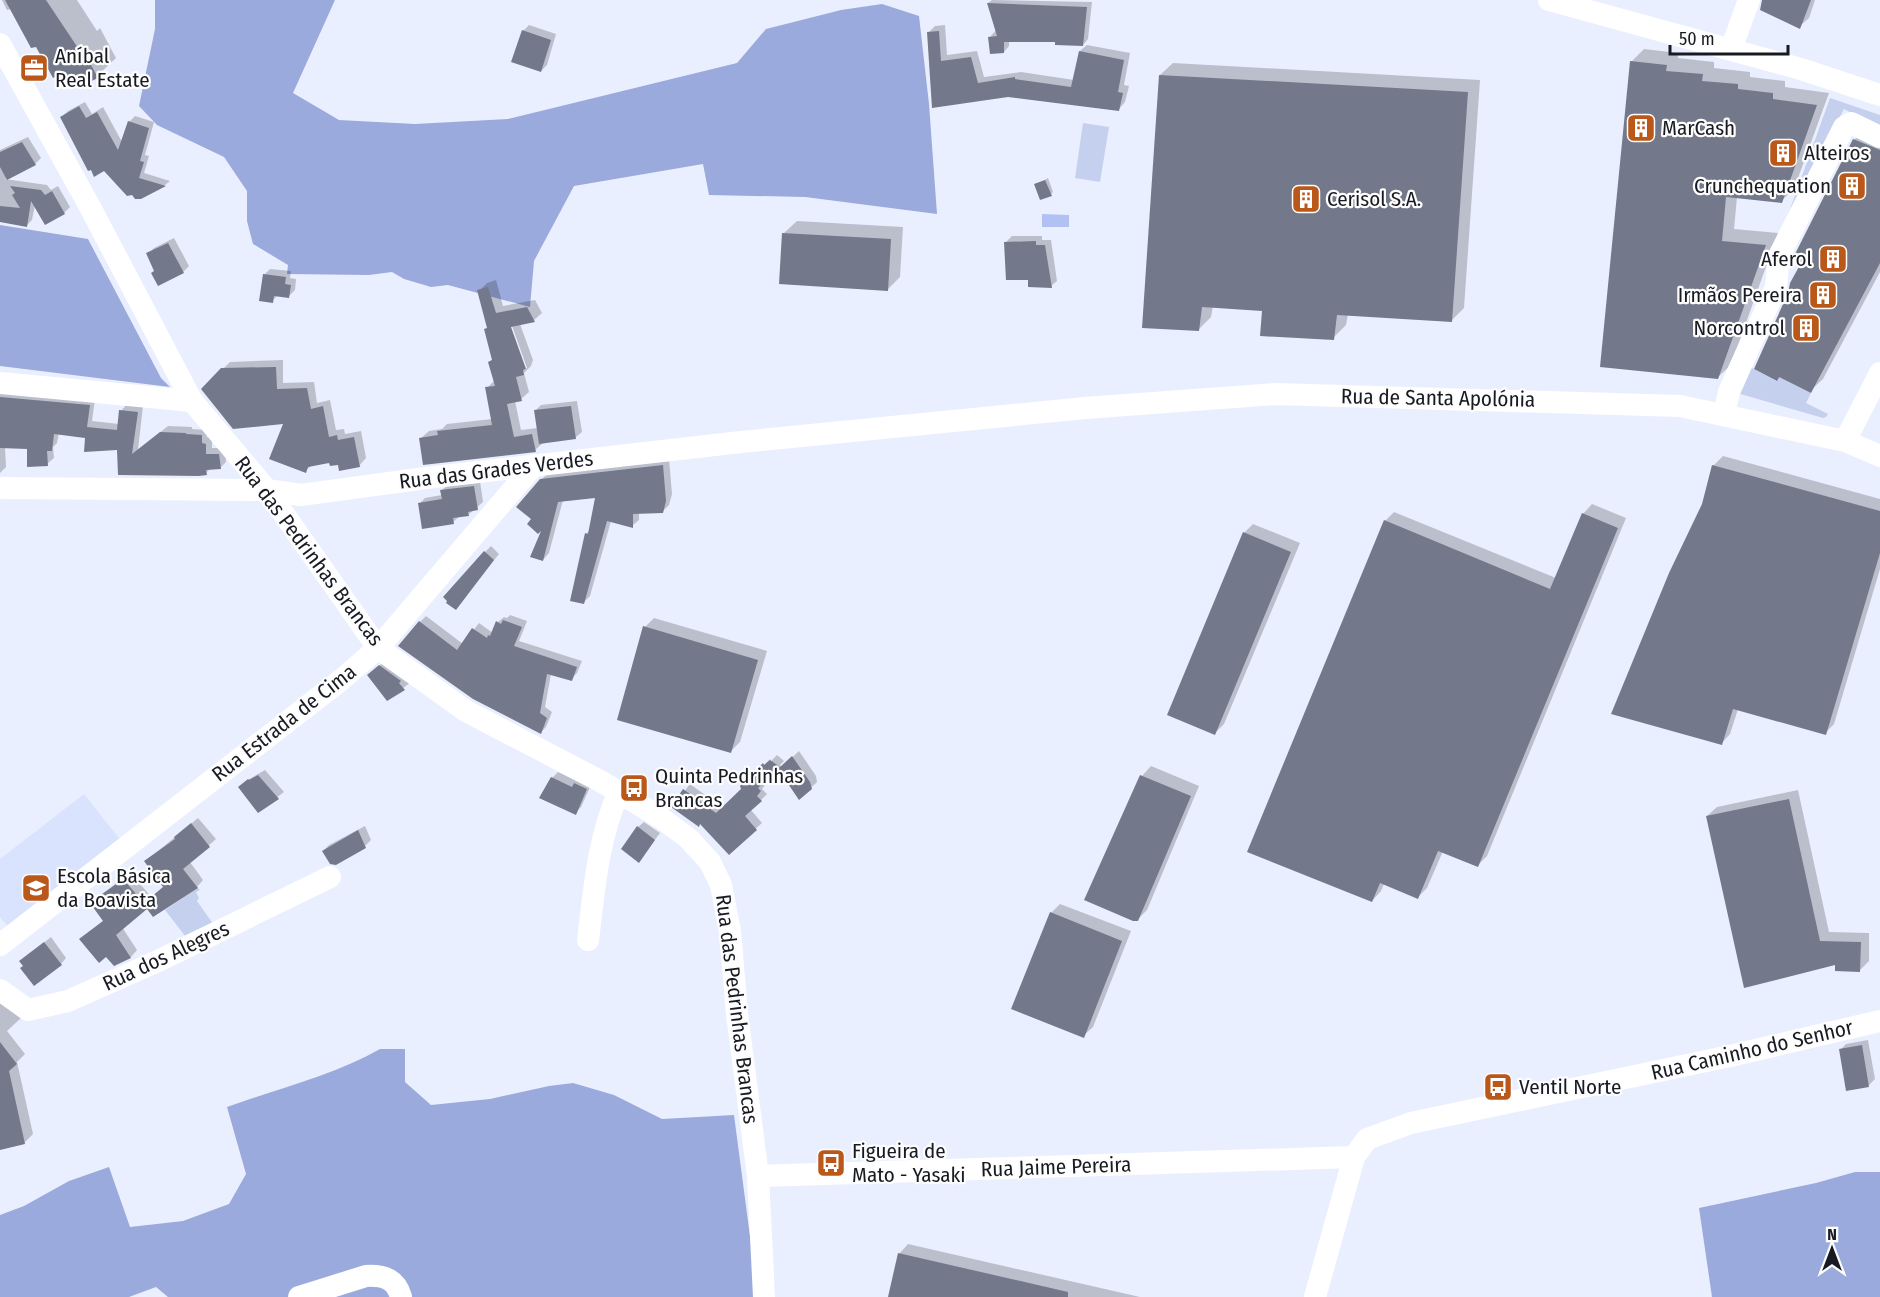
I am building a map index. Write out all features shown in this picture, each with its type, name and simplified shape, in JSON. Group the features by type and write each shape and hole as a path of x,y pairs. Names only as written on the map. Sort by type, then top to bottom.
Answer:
{"street":[{"path":"1550,0 1801,69 1880,95"},
{"path":"1731,49 1749,0"},
{"name":"Rua das Pedrinhas Brancas","path":"0,44 90,207 192,401 267,490 378,648 466,711 619,792 661,818 688,838 710,862 721,885 730,931 737,1014 758,1176 764,1297"},
{"path":"1724,414 1729,393 1776,287 1779,256 1844,127 1851,123 1880,137"},
{"path":"1845,441 1880,373"},
{"path":"0,383 192,401"},
{"name":"Rua de Santa Apolónia","path":"990,417 1276,394 1669,405 1724,414 1845,441 1880,456"},
{"name":"Rua das Grades Verdes","path":"0,489 267,490 301,495 534,465 990,417"},
{"name":"Rua Estrada de Cima","path":"0,945 342,680 378,648 534,465"},
{"path":"588,940 594,890 608,815 619,792"},
{"name":"Rua dos Alegres","path":"0,990 28,1010 68,1001 158,961 330,877"},
{"name":"Rua Caminho do Senhor","path":"1316,1297 1354,1157 1367,1139 1411,1123 1730,1056 1880,1021"},
{"name":"Rua Jaime Pereira","path":"758,1176 1354,1157"},
{"path":"299,1297 366,1276 377,1276 392,1281 398,1287 401,1297"}],"shaded area":[{"path":"155,0 335,0 293,93 339,120 415,124 508,119 737,63 766,29 841,10 882,4 919,16 929,104 937,214 805,197 709,195 703,164 574,186 534,261 530,307 448,285 431,287 404,279 392,272 369,275 287,274 288,265 253,244 247,221 247,191 224,157 157,125 139,106 155,29"},
{"path":"1830,98 1880,115 1880,128 1844,109 1788,215"},
{"path":"1083,123 1109,127 1100,182 1075,178"},
{"path":"1042,214 1069,215 1069,227 1042,227"},
{"path":"0,225 88,239 161,378 170,387 0,366"},
{"path":"1746,365 1776,381 1779,377 1811,393 1806,403 1828,414 1823,418 1737,393"},
{"name":"Escola Básica da Boavista","path":"84,794 126,847 14,934 0,917 0,859"},
{"path":"198,888 200,890 196,892 199,898 197,901 216,928 189,941 165,910"},
{"path":"380,1049 405,1049 405,1082 431,1105 490,1099 573,1083 614,1095 662,1119 734,1115 758,1297 168,1297 156,1287 129,1297 0,1297 0,1215 24,1206 69,1181 109,1167 130,1227 183,1221 229,1204 246,1174 227,1107 325,1074"},
{"path":"1855,1172 1880,1172 1880,1297 1712,1297 1699,1208 1816,1183"}],"building":[{"path":"5,0 46,0 78,48 81,46 98,78 79,87 75,79 60,83 57,76 53,78 36,47 31,48"},
{"path":"1762,0 1811,0 1800,29 1760,10"},
{"path":"987,3 1087,7 1083,46 1055,45 1055,42 1004,42 1004,53 990,54 988,37 997,36"},
{"path":"522,30 551,40 541,72 511,62"},
{"path":"939,31 941,61 971,57 978,83 1015,77 1015,79 1071,87 1079,51 1124,60 1118,92 1123,93 1119,111 1008,97 932,108 927,32"},
{"path":"1630,61 1667,65 1666,71 1703,74 1702,81 1738,84 1738,89 1773,93 1773,99 1817,105 1782,203 1726,197 1722,241 1766,245 1718,379 1600,367"},
{"name":"Cerisol S.A.","path":"1159,75 1468,92 1452,322 1337,315 1334,340 1260,336 1262,311 1202,307 1199,331 1142,328"},
{"path":"79,106 86,118 97,112 118,150 128,121 149,128 140,161 144,162 139,178 166,186 141,199 135,199 132,195 127,196 104,171 94,177 91,170 88,171 60,117"},
{"path":"1853,139 1880,150 1880,263 1811,393 1779,377 1777,381 1754,369 1788,293 1790,283 1801,263 1793,258"},
{"path":"22,142 36,165 7,180 0,167 0,152"},
{"path":"1045,180 1052,196 1040,200 1034,184"},
{"path":"10,186 41,190 45,195 52,191 65,214 45,225 31,201 27,227 0,222 0,206 20,208 12,195 15,193"},
{"path":"782,233 891,239 888,291 779,284"},
{"path":"1036,241 1036,245 1045,245 1052,288 1028,287 1028,280 1006,280 1004,242"},
{"path":"168,243 184,273 158,286 151,273 154,271 146,253"},
{"path":"263,274 286,277 285,284 291,285 289,298 274,296 273,303 259,301"},
{"path":"488,287 496,313 527,307 535,322 511,327 526,369 523,370 524,375 516,377 522,401 507,404 514,437 532,434 536,452 423,465 419,438 438,435 437,431 492,425 485,387 495,386 488,362 492,360 484,329 487,328 477,290"},
{"path":"276,367 277,389 307,388 311,409 323,406 329,437 337,435 338,440 354,437 360,467 339,471 338,465 330,466 329,463 308,467 306,473 269,459 283,424 233,429 201,389 221,368"},
{"path":"0,397 90,405 87,427 117,430 119,410 138,412 132,454 160,432 202,435 202,443 206,444 206,454 219,454 221,469 206,470 207,475 199,476 118,475 117,450 84,452 85,438 54,434 52,451 47,451 48,466 27,467 27,449 0,448"},
{"path":"571,406 576,439 539,444 534,410"},
{"path":"663,465 666,501 663,513 633,514 633,528 607,521 584,604 570,601 595,498 558,502 543,561 530,557 541,531 538,534 527,524 531,519 516,507 540,479"},
{"path":"1712,465 1880,511 1880,553 1826,735 1733,709 1722,745 1611,714 1669,573 1702,504"},
{"path":"474,486 478,510 468,512 469,516 453,518 454,524 422,529 418,503 442,499 440,490"},
{"path":"1582,513 1618,528 1478,867 1438,851 1418,899 1380,883 1372,902 1247,852 1384,520 1550,589"},
{"path":"1243,532 1291,552 1215,735 1167,715"},
{"path":"484,551 494,560 456,610 446,603 443,597"},
{"path":"503,620 522,627 514,646 577,667 572,681 547,674 540,713 547,718 541,734 473,699 398,646 419,621 457,650 472,628 487,638 496,621 501,624"},
{"path":"643,626 758,660 731,753 617,720"},
{"path":"379,665 401,681 399,683 405,690 387,701 367,675"},
{"path":"792,756 810,782 812,789 799,800 778,769"},
{"path":"770,760 780,767 758,788 761,791 757,796 762,801 745,816 757,830 729,855 700,824 699,827 671,807 683,789 716,813 763,763 764,765"},
{"path":"258,775 279,799 258,813 238,787"},
{"path":"1140,775 1191,796 1138,921 1133,921 1084,900"},
{"path":"551,777 572,787 574,783 587,789 576,815 539,798"},
{"path":"1789,799 1820,941 1861,942 1860,972 1835,971 1835,965 1744,988 1706,816"},
{"path":"191,823 210,847 183,869 198,888 153,917 147,909 116,935 131,958 114,966 106,957 99,963 79,939 103,921 90,903 123,879 144,903 163,887 144,861 175,839 174,837"},
{"path":"637,826 655,840 639,863 621,849"},
{"path":"358,830 366,848 336,865 330,864 322,851"},
{"path":"1050,912 1122,941 1084,1038 1011,1009"},
{"path":"44,942 62,965 34,986 20,968 23,966 19,961"},
{"path":"0,1042 17,1064 9,1071 25,1144 0,1150"},
{"path":"1862,1045 1869,1087 1846,1091 1839,1049"},
{"path":"898,1253 1068,1292 1068,1297 888,1297"}],"place":[{"name":"Aníbal Real Estate","path":"34,68"},
{"name":"MarCash","path":"1641,128"},
{"name":"Alteiros","path":"1783,153"},
{"name":"Crunchequation","path":"1852,186"},
{"name":"Cerisol S.A.","path":"1306,199"},
{"name":"Aferol","path":"1833,259"},
{"name":"Irmãos Pereira","path":"1823,295"},
{"name":"Norcontrol","path":"1806,328"},
{"name":"Quinta Pedrinhas Brancas","path":"634,788"},
{"name":"Escola Básica da Boavista","path":"36,888"},
{"name":"Ventil Norte","path":"1498,1087"},
{"name":"Figueira de Mato - Yasaki","path":"831,1163"}]}
